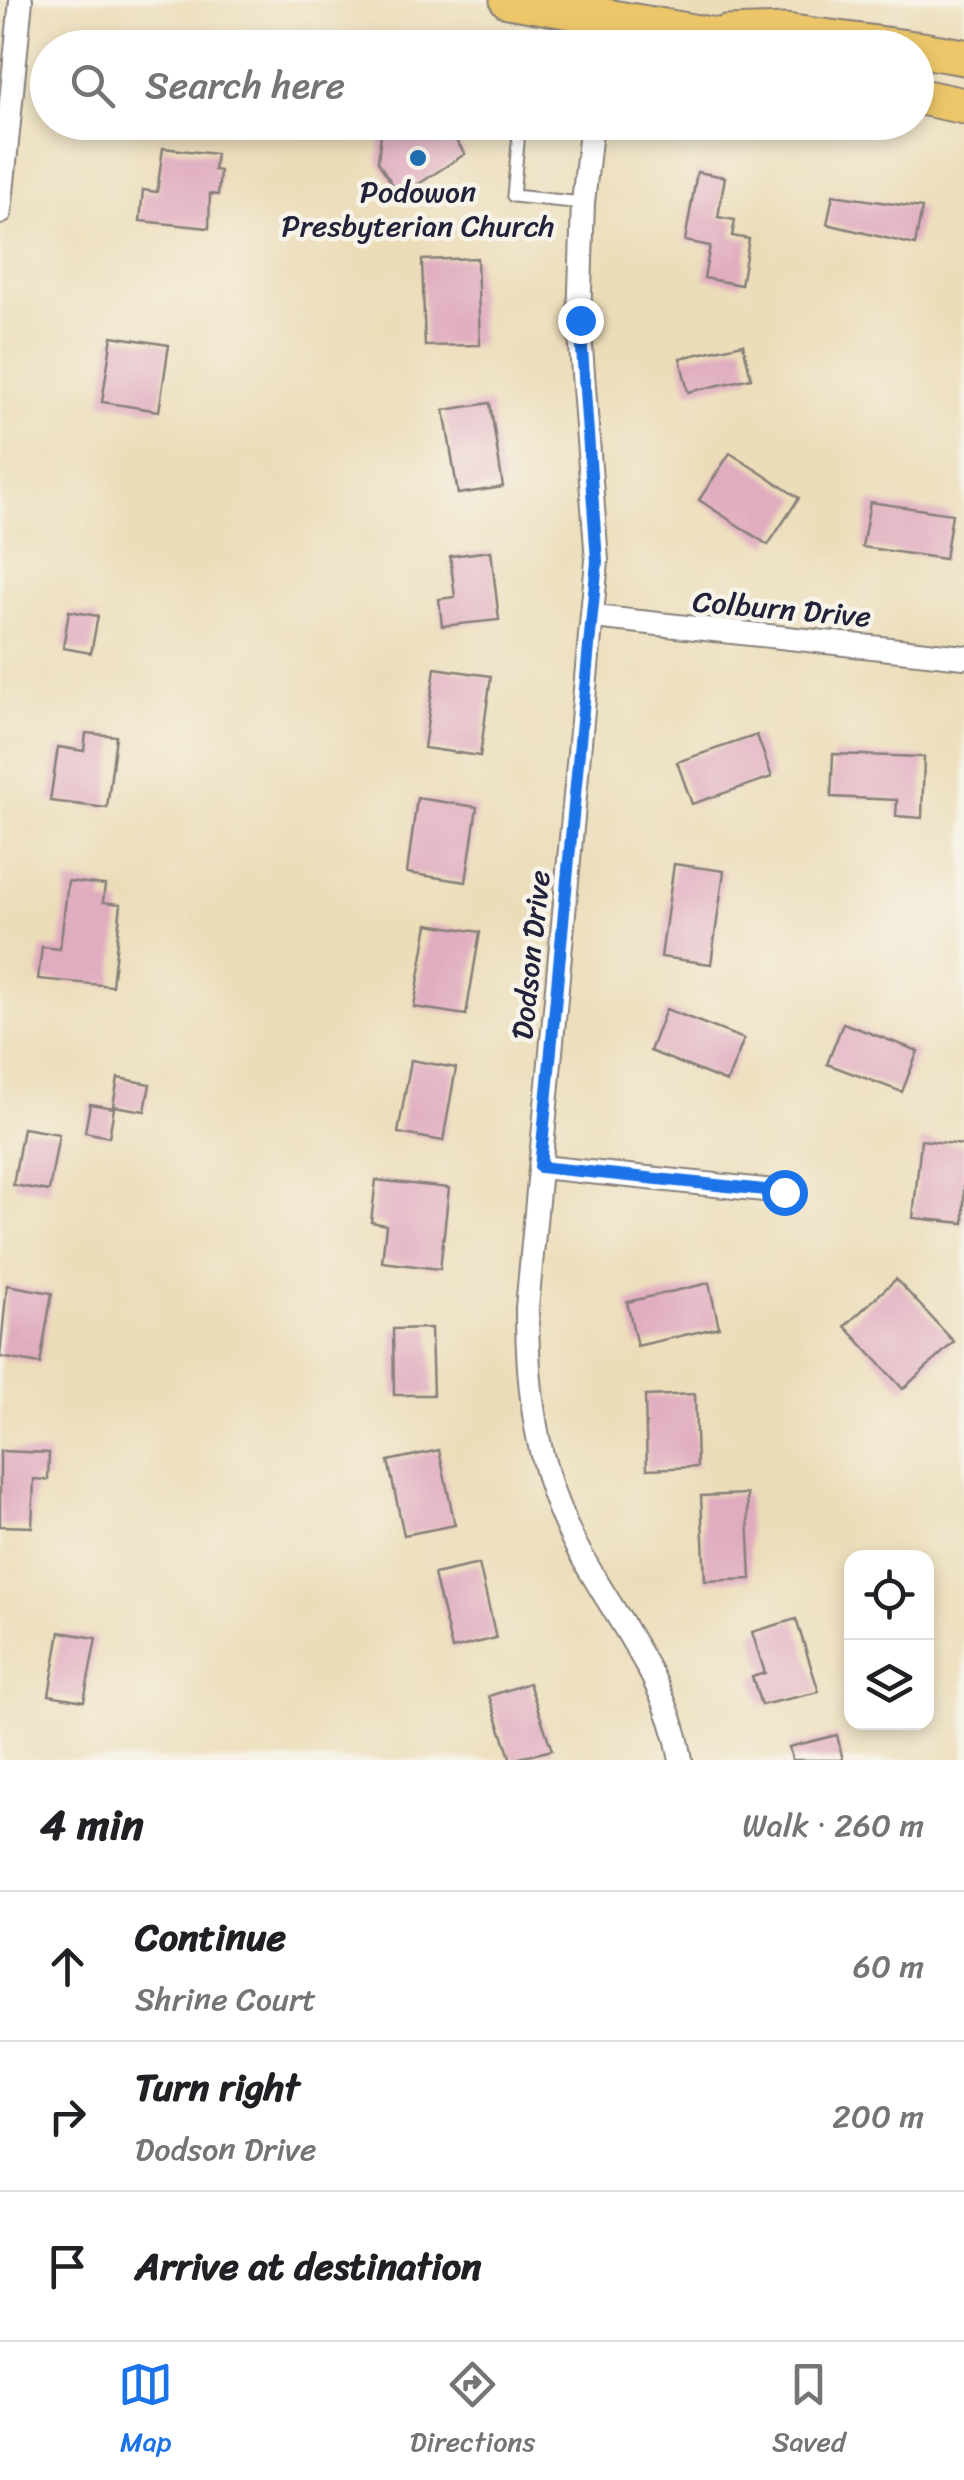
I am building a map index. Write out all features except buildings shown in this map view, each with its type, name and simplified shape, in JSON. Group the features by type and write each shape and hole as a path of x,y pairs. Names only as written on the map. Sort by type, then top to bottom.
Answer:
{"main road":[{"path":"508,0 600,30"},
{"path":"934,52 964,57"},
{"path":"934,100 964,106"}],"street":[{"path":"0,214 17,2"},
{"name":"Dodson Drive","path":"590,140 583,204 580,320 595,509 594,617 527,1308 528,1378 535,1432 572,1538 666,1702 681,1760"},
{"name":"Colburn Drive","path":"594,617 964,657"},
{"path":"540,1167 784,1192"}],"lane":[{"path":"518,140 513,196 583,204"}],"place":[{"name":"Podowon Presbyterian Church","path":"418,158"}],"route":[{"path":"580,320 597,561 540,1167 784,1192"}]}
